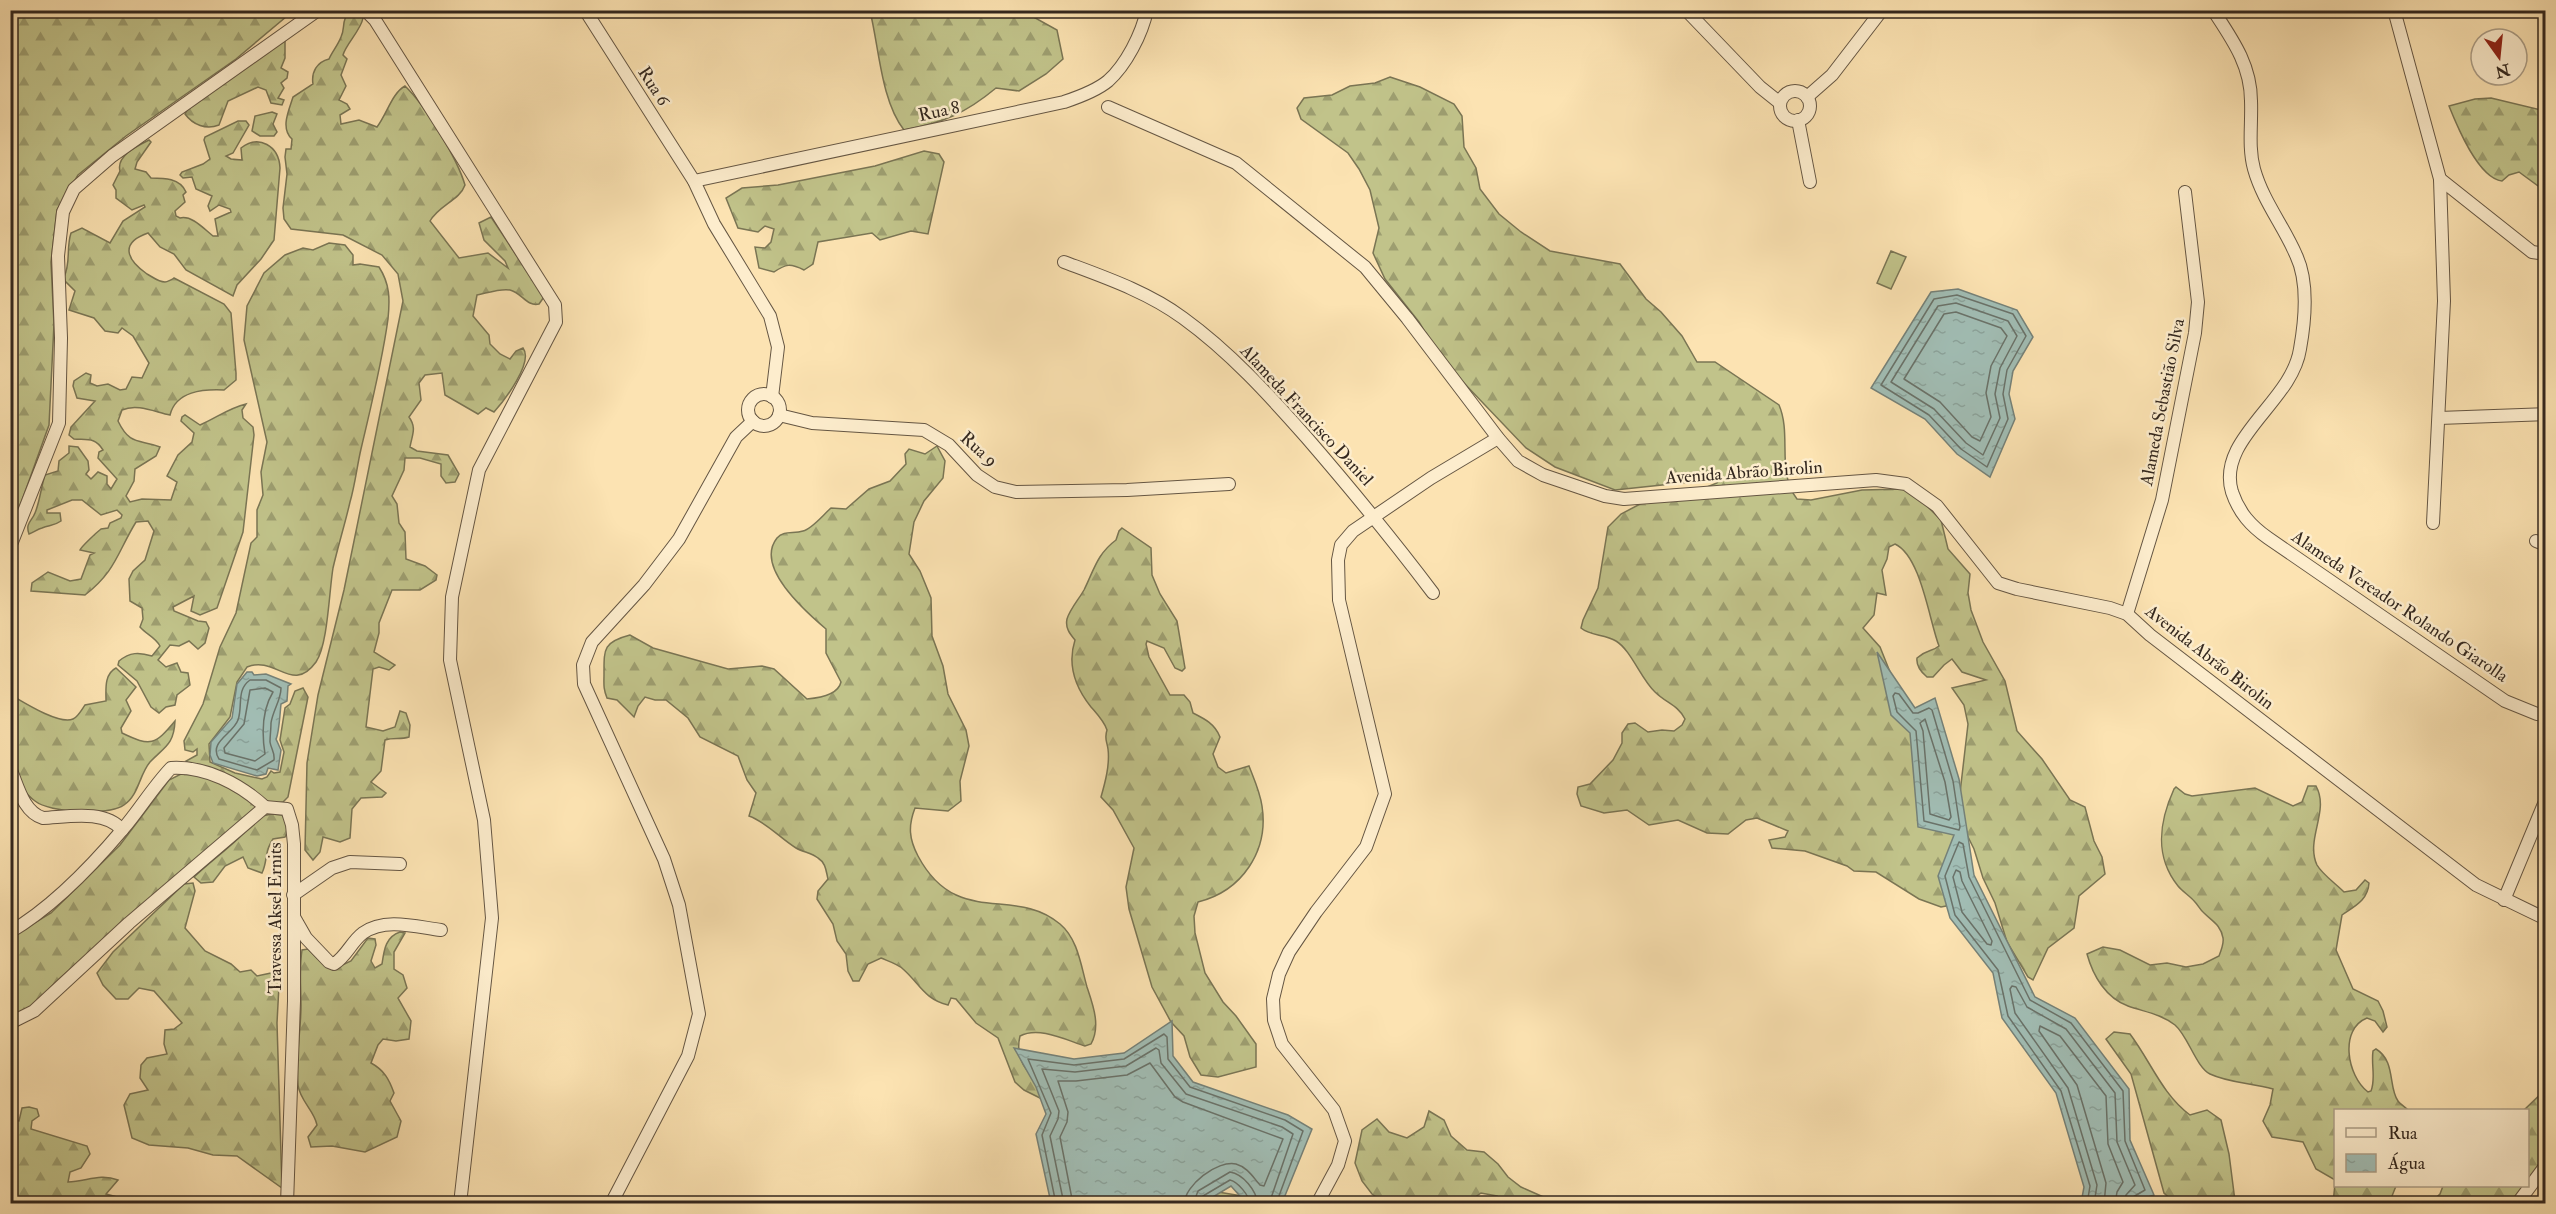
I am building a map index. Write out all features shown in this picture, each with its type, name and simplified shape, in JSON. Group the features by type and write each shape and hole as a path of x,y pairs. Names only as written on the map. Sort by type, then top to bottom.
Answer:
{"street":[{"path":"10,547 59,423 62,338 58,256 63,212 74,189 112,156 318,10"},
{"path":"365,10 375,20 426,105 555,305 556,322 479,470 452,597 450,660 484,820 492,918 460,1203"},
{"name":"Rua 6","path":"585,10 694,181 714,224 770,316 778,347 772,396"},
{"name":"Rua 8","path":"694,181 1053,104 1084,95 1108,81 1126,58 1144,23 1147,10"},
{"path":"1686,10 1760,87 1780,103 1785,117 1798,120"},
{"path":"1807,97 1832,75 1882,10"},
{"name":"Alameda Vereador Rolando Giarolla","path":"2213,10 2240,52 2246,67 2252,99 2251,156 2267,203 2297,256 2303,279 2303,324 2300,352 2286,384 2241,442 2230,464 2230,483 2235,500 2250,525 2268,538 2505,700 2537,714 2546,715"},
{"path":"2394,10 2440,179 2444,301 2433,523"},
{"path":"1780,103 1785,95 1794,91 1803,93 1807,97 1809,111 1798,120"},
{"name":"Avenida Abrão Birolin","path":"1108,107 1236,163 1365,267 1518,461 1543,475 1605,496 1624,499 1876,480 1906,484 1937,506 1998,583 2017,590 2110,608 2127,614 2150,635 2466,878 2504,900 2546,919"},
{"path":"1798,120 1810,182"},
{"path":"2440,179 2532,252 2546,254"},
{"name":"Alameda Sebastião Silva","path":"2127,614 2162,500 2195,333 2198,302 2185,192"},
{"name":"Alameda Francisco Daniel","path":"1064,262 1113,280 1182,316 1228,355 1271,398 1375,516 1433,593"},
{"path":"762,394 772,396 779,405 779,416 768,426 758,425 753,421 748,408 753,399 762,394"},
{"path":"2439,418 2546,414"},
{"name":"Rua 9","path":"779,416 812,423 924,430 949,445 977,475 995,487 1016,492 1126,490 1229,484"},
{"path":"611,1203 688,1056 699,1014 679,905 664,859 584,684 583,665 592,642 644,585 679,539 736,437 753,421"},
{"path":"1317,1203 1338,1165 1346,1141 1334,1110 1282,1044 1274,1020 1273,999 1279,974 1289,952 1316,912 1366,847 1385,794 1339,600 1337,578 1341,544 1353,531 1431,478 1498,438"},
{"path":"10,932 26,923 57,898 122,830 156,784 171,768 189,767 212,774 234,784 265,807"},
{"path":"10,768 28,810 34,815 43,818 105,819 118,824 122,830"},
{"path":"2504,900 2543,814 2546,799"},
{"name":"Travessa Aksel Ernits","path":"10,1023 34,1011 129,923 265,807 287,809 294,844 294,1001 287,1203"},
{"path":"293,895 332,868 350,862 400,864"},
{"path":"293,916 306,939 329,962 334,964 342,959 363,933 380,925 441,930"},
{"path":"2517,1203 2546,1165"}],"green space":[{"path":"11,11 293,11 236,59 126,136 78,175 57,210 51,262 54,324 49,425 11,531"},
{"path":"352,11 363,18 343,55 347,59 341,75 346,86 339,100 347,104 350,109 340,115 341,124 359,120 377,127 393,99 405,86 440,132 465,185 459,195 430,221 459,258 488,253 508,268 505,261 484,240 479,223 491,217 544,297 539,304 531,304 510,290 477,295 473,316 489,335 490,344 500,354 510,359 516,351 523,348 525,354 521,372 494,412 486,408 478,414 445,395 442,373 425,375 419,383 421,400 409,417 413,428 410,447 417,451 448,455 459,474 455,482 446,483 441,476 441,464 420,458 405,458 404,470 392,496 397,504 399,523 405,532 406,559 425,566 437,575 436,580 420,590 392,590 379,623 374,652 395,665 389,670 379,667 373,669 366,727 383,731 395,727 400,711 406,713 410,725 409,737 385,740 381,771 371,782 386,793 382,797 361,798 352,809 350,838 340,842 323,837 320,852 313,860 305,850 307,763 318,695 344,590 403,301 398,274 382,255 343,235 291,229 284,219 287,174 285,157 286,149 291,149 292,139 288,135 286,124 289,108 293,97 313,84 316,68 321,62 329,59 341,37 346,17"},
{"path":"870,11 1014,11 1014,13 1030,15 1057,30 1063,59 1046,74 1019,91 996,88 953,116 904,130 890,104"},
{"path":"285,40 285,58 281,68 288,72 287,78 281,83 284,88 278,98 284,100 282,105 271,103 266,90 258,87 228,101 219,125 209,127 200,125 185,114 190,105"},
{"path":"1390,77 1420,87 1454,104 1462,116 1464,147 1476,168 1480,189 1499,214 1550,251 1620,264 1646,299 1682,336 1697,362 1715,362 1779,405 1783,417 1787,477 1797,499 1811,500 1862,490 1902,489 1914,493 1941,520 1948,549 1970,574 1968,593 1971,610 1983,642 2005,681 2017,731 2042,759 2070,800 2085,807 2094,841 2102,857 2105,874 2079,896 2074,928 2048,948 2033,980 2028,977 2007,942 1995,903 1966,833 1949,901 1946,906 1941,907 1919,899 1876,872 1854,871 1847,866 1805,851 1772,848 1769,840 1785,837 1788,831 1757,818 1746,820 1728,834 1707,833 1678,820 1649,825 1627,810 1604,813 1581,806 1577,794 1578,787 1590,784 1613,760 1622,743 1622,733 1628,724 1635,723 1648,732 1674,731 1682,725 1685,719 1679,710 1659,696 1650,686 1621,645 1612,639 1581,628 1598,588 1608,527 1621,514 1644,502 1707,487 1717,483 1719,479 1615,490 1555,467 1526,448 1442,360 1419,322 1385,279 1373,253 1379,228 1370,190 1359,169 1348,153 1301,119 1297,108 1304,98 1332,95 1350,86 1375,83","holes":["1895,544 1904,551 1918,575 1939,646 1917,658 1919,669 1927,677 1933,677 1952,659 1962,672 1986,680 1952,688 1964,705 1968,724 1960,793 1894,682 1880,647 1863,628 1874,615 1877,593 1886,595 1882,570 1889,547"]},
{"path":"2491,98 2545,111 2545,191 2519,172 2509,175 2502,181 2493,178 2470,150 2449,106 2475,99"},
{"path":"272,112 277,114 273,124 277,132 274,136 260,136 252,131 255,116"},
{"path":"238,121 246,121 249,125 233,153 226,156 242,160 241,148 248,144 261,142 272,148 279,160 280,168 274,240 261,259 237,285 233,296 186,270 174,254 160,247 148,233 133,242 129,252 135,263 147,274 162,282 174,278 224,304 231,313 236,373 236,380 224,390 199,391 184,396 173,407 170,415 134,407 122,410 118,421 131,438 160,447 156,456 135,469 134,481 126,496 130,502 142,499 171,500 177,482 167,476 178,455 192,442 194,433 181,421 185,415 200,425 246,404 242,410 243,418 253,427 254,435 243,532 217,608 200,615 191,611 194,596 173,607 174,611 206,622 209,628 205,643 198,649 189,641 179,646 170,645 158,660 166,667 177,663 181,672 188,673 190,685 177,695 175,705 166,707 159,713 151,707 137,681 118,665 119,661 131,654 152,656 160,646 140,627 143,619 142,608 130,601 129,579 133,571 145,560 154,531 148,521 136,522 110,570 85,595 31,591 32,583 48,572 70,581 81,579 90,555 94,553 80,550 81,548 101,529 108,528 110,523 121,518 122,515 117,510 101,515 82,500 72,500 47,510 47,513 60,513 59,523 40,528 29,534 28,527 37,508 45,475 58,471 59,461 69,453 69,446 78,447 88,461 89,470 86,474 91,479 98,472 107,476 107,484 111,489 117,479 98,458 99,452 103,450 97,443 74,439 69,435 71,427 95,401 77,398 73,386 74,381 86,373 91,375 90,383 97,386 108,384 120,390 126,389 132,377 142,378 149,363 133,336 122,328 118,333 105,331 94,318 69,310 75,291 64,277 71,233 82,228 110,243 123,221 145,207 144,205 132,210 116,198 113,185 124,156 133,148 149,140 151,142 137,162 135,169 146,172 151,178 176,181 180,184 186,192 183,195 185,202 175,211 176,216 189,219 202,226 213,236 218,236 215,219 231,212 230,209 219,205 210,211 208,206 212,196 196,189 192,177 183,178 180,175 210,159 205,137"},
{"path":"924,151 939,154 944,162 928,234 911,231 880,240 872,233 818,242 813,264 804,270 792,265 774,272 759,268 755,247 765,248 771,242 774,229 765,226 758,232 738,228 726,198 742,188 778,185 875,166"},
{"path":"329,243 345,245 353,255 353,265 379,267 387,286 389,305 386,335 352,496 333,568 323,643 316,662 299,675 291,675 267,666 247,667 237,682 230,717 209,744 210,762 235,773 262,779 267,777 271,771 280,772 284,752 280,740 285,708 290,704 295,691 303,688 308,697 288,797 283,802 272,804 190,764 186,761 197,755 197,749 193,752 185,750 184,741 203,704 220,647 236,613 251,543 257,537 257,510 263,495 261,472 267,442 244,340 247,306 264,273 285,255 303,248 313,250"},
{"path":"1891,251 1906,257 1891,289 1877,283"},
{"path":"937,446 945,461 943,478 924,501 914,522 909,554 920,571 931,598 932,636 943,666 948,694 966,730 969,746 960,781 961,801 948,811 915,808 910,827 911,838 918,856 933,878 950,892 968,899 1024,907 1042,913 1060,924 1071,937 1094,1008 1096,1023 1094,1037 1091,1044 1085,1046 1044,1033 1027,1033 1020,1036 1021,1060 1028,1072 1045,1090 1044,1100 1024,1090 1015,1082 998,1038 976,1023 956,999 951,998 948,1005 933,999 901,967 881,958 868,964 859,981 853,981 848,971 846,954 837,941 833,924 817,899 818,891 828,879 824,865 816,856 796,848 749,816 756,793 747,780 738,756 700,737 688,718 666,700 645,697 634,717 617,700 607,698 604,689 604,658 607,648 615,641 630,635 653,648 728,669 762,666 774,669 807,699 832,693 841,682 826,653 826,629 796,601 777,575 772,562 772,550 777,538 786,533 806,530 831,508 846,509 869,489 890,481 906,464 905,454 909,449 925,454"},
{"path":"1122,528 1151,548 1152,575 1160,594 1177,621 1185,668 1182,671 1175,668 1164,648 1147,641 1149,657 1170,695 1184,695 1190,702 1193,713 1209,722 1218,732 1220,737 1213,754 1218,767 1226,773 1249,766 1262,806 1261,838 1249,867 1228,889 1198,902 1194,916 1195,933 1205,973 1223,1002 1256,1044 1256,1067 1218,1077 1201,1075 1190,1057 1184,1036 1171,1022 1152,987 1129,909 1126,887 1134,848 1113,810 1101,797 1108,761 1107,730 1081,692 1072,667 1075,640 1067,628 1067,619 1100,557 1116,540"},
{"path":"116,668 136,687 126,700 131,711 121,728 122,733 146,742 152,741 162,735 175,721 170,741 150,762 133,796 124,805 105,811 79,812 53,808 35,801 21,786 11,768 11,695 50,716 59,719 73,719 85,705 106,701 109,674"},
{"path":"183,773 223,784 258,805 59,979 32,1006 11,1017 11,937 51,913 120,845 169,780"},
{"path":"2308,786 2316,786 2320,796 2314,845 2317,865 2344,892 2356,890 2365,880 2369,883 2363,898 2342,915 2336,950 2353,989 2378,1001 2387,1027 2383,1032 2375,1021 2367,1018 2358,1024 2349,1042 2351,1064 2361,1085 2368,1092 2371,1091 2373,1051 2376,1049 2382,1054 2389,1067 2398,1101 2407,1109 2334,1109 2334,1179 2316,1169 2303,1142 2272,1137 2263,1121 2270,1105 2273,1089 2210,1074 2200,1065 2180,1030 2170,1021 2128,1006 2113,998 2097,978 2087,954 2103,947 2120,950 2150,965 2167,963 2186,967 2203,964 2219,956 2223,940 2220,930 2178,886 2165,863 2161,839 2162,826 2169,801 2176,787 2192,796 2255,788 2293,806 2302,802"},
{"path":"282,815 289,829 285,837 273,839 270,843 262,873 248,868 243,857 225,866 213,882 201,883 194,877 236,841 257,817"},
{"path":"193,883 195,891 185,928 205,951 231,964 240,972 251,970 257,976 276,972 279,985 277,1023 282,1188 237,1156 213,1155 188,1148 149,1145 132,1138 124,1105 130,1094 148,1090 140,1078 141,1065 147,1058 167,1054 164,1044 165,1030 174,1029 182,1023 154,991 139,988 128,999 116,999 103,985 97,973 113,952 184,884"},
{"path":"400,932 405,933 394,952 394,969 403,975 407,988 398,998 411,1021 409,1039 396,1041 383,1039 371,1063 386,1075 394,1093 390,1101 401,1121 397,1137 365,1152 332,1146 311,1147 308,1137 317,1125 299,1091 297,1075 302,950 308,949 323,964 334,969 351,961 368,938 375,939 376,945 371,961 375,968 382,964 388,941"},
{"path":"2114,1032 2130,1034 2164,1088 2180,1107 2190,1115 2207,1110 2221,1120 2229,1154 2235,1201 2231,1204 2175,1203 2164,1193 2131,1074 2106,1039"},
{"path":"2545,1090 2545,1156 2529,1181 2529,1109 2525,1109"},
{"path":"22,1108 37,1109 39,1116 32,1121 31,1129 87,1146 90,1154 81,1168 70,1172 68,1182 105,1177 118,1180 106,1194 125,1199 125,1203 11,1203 11,1120 19,1121"},
{"path":"1429,1111 1444,1120 1451,1136 1467,1150 1484,1152 1521,1187 1557,1203 1505,1203 1497,1196 1481,1193 1467,1203 1385,1203 1372,1194 1362,1181 1355,1163 1362,1130 1377,1119 1389,1132 1407,1138 1424,1127"},
{"path":"2335,1187 2396,1187 2392,1196 2393,1203 2333,1203"},
{"path":"2443,1187 2525,1187 2510,1203 2429,1204 2440,1194"},
{"path":"1218,1192 1248,1197 1257,1204 1167,1204"}],"water":[{"path":"1958,289 2017,310 2033,337 2013,371 2009,394 2015,419 1990,477 1957,454 1925,419 1871,388 1931,292"},
{"path":"1877,652 1915,708 1935,698 1959,779 1974,875 2035,997 2075,1018 2129,1089 2130,1140 2154,1195 2130,1203 2081,1203 2084,1187 2056,1093 2002,1018 1993,973 1950,918 1938,876 1954,835 1918,827 1910,733 1891,715"},
{"path":"247,672 252,672 254,675 266,674 291,684 288,686 287,701 281,704 276,739 281,750 278,770 268,768 266,774 257,776 213,763 210,755 211,742 232,718 237,684"},
{"path":"1172,1021 1173,1056 1193,1082 1288,1115 1312,1129 1282,1203 1246,1203 1231,1186 1203,1203 1051,1203 1036,1134 1046,1114 1036,1087 1014,1048 1074,1059 1124,1053"}]}
